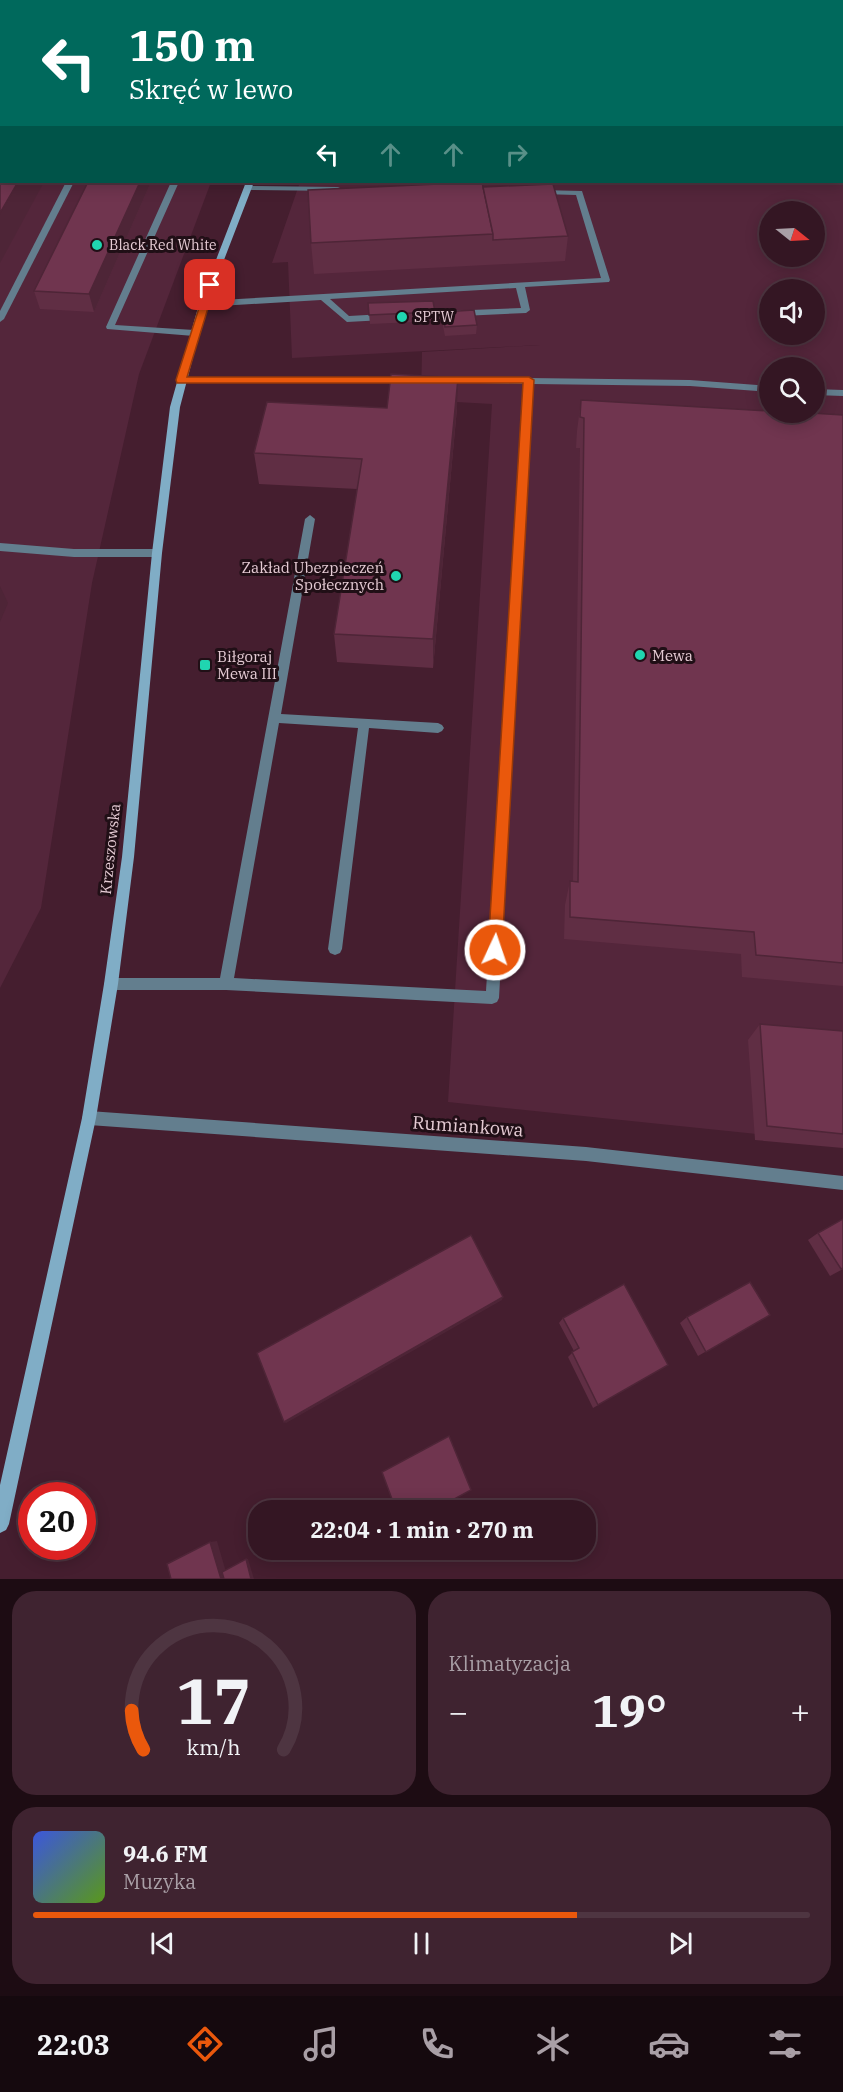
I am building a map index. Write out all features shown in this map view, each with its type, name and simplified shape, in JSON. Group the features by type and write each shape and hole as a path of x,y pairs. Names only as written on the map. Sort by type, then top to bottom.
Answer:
{"main road":[{"name":"Krzeszowska","path":"0,1524 88,1118 111,984 128,856 157,553 170,443 181,380 202,304 249,185"}],"street":[{"path":"0,319 69,183"},
{"path":"175,183 110,327 194,333"},
{"path":"249,185 349,189"},
{"path":"202,304 606,280 579,193 533,192"},
{"path":"407,316 526,310 520,285"},
{"path":"324,298 347,319 395,317"},
{"path":"181,380 410,380"},
{"path":"434,380 690,383 759,387"},
{"path":"111,984 225,984 492,998 529,380"},
{"path":"825,392 843,393"},
{"path":"225,984 310,519"},
{"path":"0,547 74,553 157,553"},
{"path":"274,718 438,728"},
{"path":"335,949 364,723"},
{"name":"Rumiankowa","path":"88,1118 586,1154 843,1183"}],"shaded area":[{"name":"Black Red White","path":"0,183 211,183 139,374 92,583 41,908 0,988"},
{"name":"Mewa","path":"300,183 843,183 843,1143 448,1102 492,404 421,400 422,352 540,345 292,358 288,262 272,263"}],"building":[{"path":"0,183 17,183 0,213"},
{"name":"Black Red White","path":"88,183 140,183 89,294 34,291"},
{"path":"482,183 493,234 311,243 308,190"},
{"path":"553,184 568,236 493,240 483,187"},
{"path":"433,301 435,312 369,315 368,303"},
{"path":"474,310 477,325 445,327 442,312"},
{"name":"Zakład Ubezpieczeń Społecznych","path":"391,374 458,378 433,639 334,634 362,459 254,453 267,402 387,408"},
{"path":"581,400 759,410 759,423 825,423 825,414 843,415 843,963 756,955 754,932 570,917 570,881 578,882 584,418 580,417"},
{"path":"760,1024 843,1031 843,1134 767,1126"},
{"path":"843,1219 843,1268 841,1269 818,1233"},
{"path":"471,1235 503,1297 284,1422 257,1353"},
{"path":"750,1282 770,1315 706,1352 687,1317"},
{"path":"624,1284 668,1365 598,1405 572,1352 579,1348 563,1318"},
{"path":"449,1436 471,1490 452,1500 392,1500 382,1472"},
{"path":"210,1542 221,1579 171,1579 167,1564"},
{"path":"246,1559 251,1579 224,1579 222,1572"}],"place":[{"name":"Black Red White","path":"97,245"},
{"name":"SPTW","path":"402,317"},
{"name":"Zakład Ubezpieczeń Społecznych","path":"396,576"},
{"name":"Mewa","path":"640,655"},
{"name":"Biłgoraj Mewa III","path":"205,665"}],"route":[{"path":"210,285 202,304 181,380 529,380 495,950"}]}
